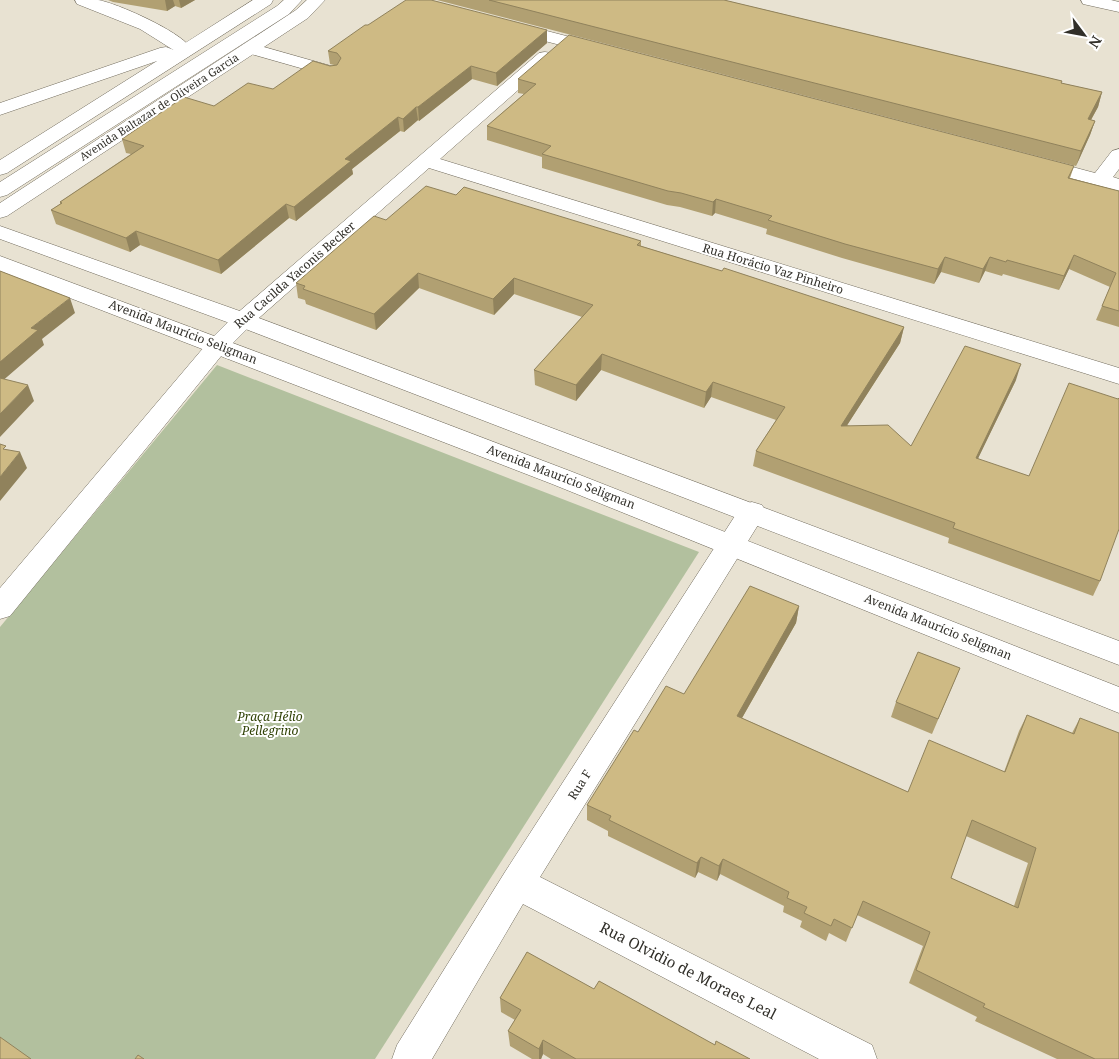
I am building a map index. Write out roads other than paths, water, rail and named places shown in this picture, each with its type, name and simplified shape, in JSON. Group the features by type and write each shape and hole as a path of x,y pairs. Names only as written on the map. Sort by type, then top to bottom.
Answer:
{"main road":[{"path":"83,0 154,28 181,47"},
{"path":"0,169 210,37 265,0"},
{"path":"0,191 284,10 294,0"},
{"name":"Avenida Baltazar de Oliveira Garcia","path":"0,212 302,14 317,0"},
{"path":"1089,0 1119,7"},
{"path":"497,23 620,56"},
{"path":"0,110 210,37"},
{"name":"Rua Cacilda Yaconis Becker","path":"0,608 218,344 243,320 563,41"},
{"path":"250,48 332,72"},
{"path":"1015,158 1110,182 1119,155"},
{"name":"Rua Horácio Vaz Pinheiro","path":"427,161 1119,376"},
{"path":"0,232 243,320 1119,653"},
{"name":"Avenida Maurício Seligman","path":"0,263 218,344 733,544 1119,700"},
{"name":"Rua F","path":"411,1059 517,883 752,512"},
{"name":"Rua Olvidio de Moraes Leal","path":"517,883 858,1059"}],"park label":[{"name":"Praça Hélio Pellegrino","path":"270,724"}]}
